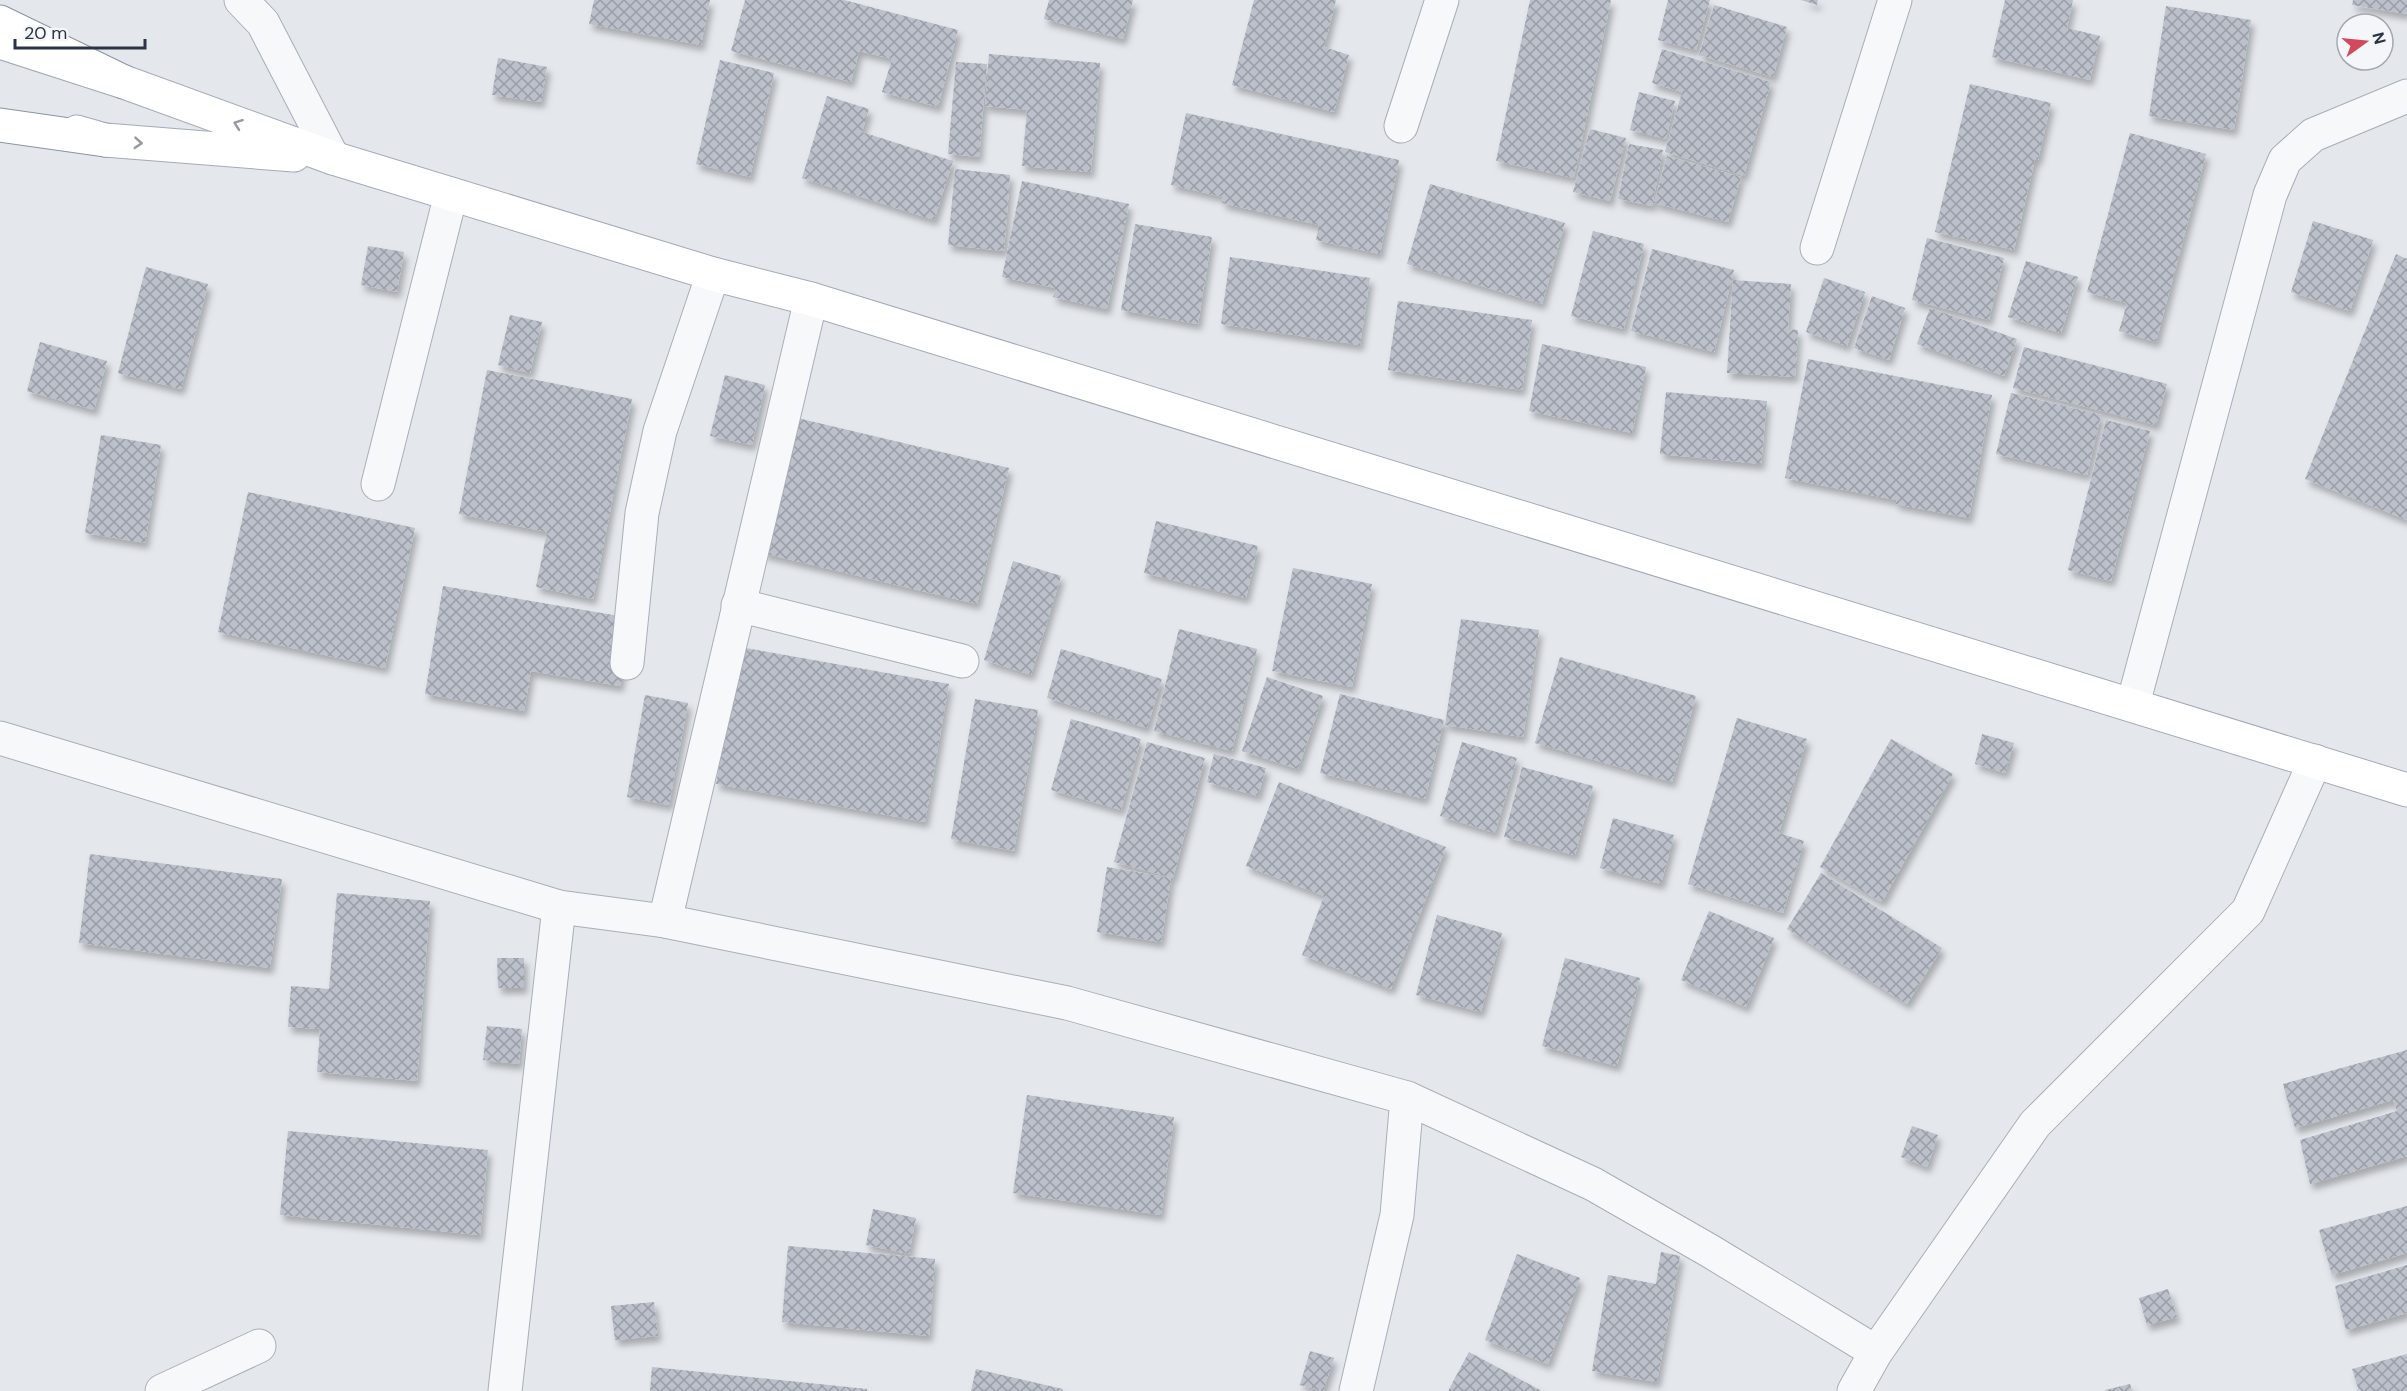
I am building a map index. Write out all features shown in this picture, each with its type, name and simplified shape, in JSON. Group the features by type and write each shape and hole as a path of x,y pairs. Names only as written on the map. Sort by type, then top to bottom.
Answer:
{"main road":[{"path":"0,22 124,82"},
{"path":"0,42 124,82 333,158 712,274 811,299 2407,790"},
{"path":"0,111 105,140"},
{"path":"0,124 105,140 333,158"}],"street":[{"path":"241,0 263,23 333,158"},
{"path":"1401,126 1442,0"},
{"path":"1817,248 1895,0"},
{"path":"2133,704 2270,195 2285,160 2313,135 2407,96"},
{"path":"378,484 451,194"},
{"path":"627,663 642,513 657,441 712,274"},
{"path":"665,921 811,299"},
{"path":"738,605 962,661"},
{"path":"0,738 559,906 665,921 1067,1003 1407,1098 1593,1185 1710,1251 1876,1352"},
{"path":"1854,1391 1876,1352 2035,1124 2248,911 2315,761"},
{"path":"505,1391 559,906"},
{"path":"1356,1391 1397,1215 1407,1098"},
{"path":"162,1391 259,1346"}],"building":[{"path":"594,0 710,0 701,45 589,24"},
{"path":"745,0 844,0 958,30 938,107 882,92 892,59 859,51 851,82 731,51"},
{"path":"1049,0 1133,0 1123,39 1044,19"},
{"path":"1254,0 1336,0 1324,47 1349,55 1334,112 1232,85"},
{"path":"1530,0 1611,0 1574,178 1496,161"},
{"path":"1668,0 1710,0 1696,50 1658,40"},
{"path":"1801,0 1818,0 1817,5"},
{"path":"2005,0 2073,0 2067,28 2100,36 2090,80 1992,57"},
{"path":"2353,0 2407,0 2407,14 2395,12 2352,5"},
{"path":"1714,5 1787,27 1773,77 1699,55"},
{"path":"2166,6 2251,20 2234,130 2149,116"},
{"path":"1662,49 1771,82 1744,176 1665,152 1682,92 1652,83"},
{"path":"989,54 1100,63 1091,172 1022,166 1027,110 985,106"},
{"path":"498,58 547,67 541,102 492,95"},
{"path":"720,60 774,73 750,177 696,164"},
{"path":"956,62 987,64 979,157 948,154"},
{"path":"1970,84 2051,103 2038,160 2035,159 2014,250 1935,232"},
{"path":"1639,92 1675,101 1666,139 1630,130"},
{"path":"827,96 869,109 862,132 953,161 934,220 802,178"},
{"path":"1186,113 1399,160 1380,254 1316,240 1319,225 1222,203 1223,197 1171,185"},
{"path":"1590,129 1626,138 1610,201 1573,192"},
{"path":"2130,133 2206,154 2156,342 2119,331 2127,303 2087,292"},
{"path":"1629,144 1663,150 1652,206 1618,199"},
{"path":"1667,156 1741,177 1728,222 1654,203"},
{"path":"955,169 1010,175 1004,251 948,245"},
{"path":"1022,181 1129,204 1107,309 1053,297 1055,288 1002,277"},
{"path":"1430,184 1565,223 1542,304 1407,264"},
{"path":"2313,221 2373,240 2350,311 2291,292"},
{"path":"1135,224 1212,237 1198,324 1121,310"},
{"path":"1593,231 1644,244 1624,329 1571,316"},
{"path":"1927,238 2004,258 1989,320 1912,300"},
{"path":"368,246 404,252 397,292 361,285"},
{"path":"1652,249 1734,270 1714,352 1631,331"},
{"path":"2396,254 2407,259 2407,520 2305,479"},
{"path":"1230,257 1370,278 1360,345 1221,324"},
{"path":"2026,261 2078,277 2061,333 2008,317"},
{"path":"146,267 208,284 181,389 118,373"},
{"path":"1824,278 1865,292 1847,346 1806,332"},
{"path":"1733,280 1791,284 1788,329 1798,330 1795,377 1727,373"},
{"path":"1872,296 1905,308 1889,360 1854,348"},
{"path":"1398,301 1532,320 1522,390 1388,370"},
{"path":"1930,308 2017,339 2004,376 1917,344"},
{"path":"510,315 542,322 530,373 498,365"},
{"path":"40,342 107,361 94,410 27,391"},
{"path":"1542,344 1646,367 1632,433 1529,411"},
{"path":"2024,347 2167,384 2156,425 2013,388"},
{"path":"1808,359 1992,395 1969,518 1896,504 1896,500 1785,478"},
{"path":"487,370 632,399 593,599 536,587 547,532 459,514"},
{"path":"725,375 765,385 752,445 710,436"},
{"path":"1666,392 1767,401 1761,464 1660,454"},
{"path":"2011,393 2101,415 2087,475 1996,454"},
{"path":"793,417 1009,468 977,604 762,553"},
{"path":"2106,420 2150,431 2111,581 2068,570"},
{"path":"101,435 161,445 145,543 85,533"},
{"path":"248,492 415,528 385,668 218,632"},
{"path":"1156,521 1258,546 1246,598 1144,573"},
{"path":"1013,561 1061,576 1031,675 984,660"},
{"path":"1293,568 1372,584 1352,687 1272,671"},
{"path":"443,586 631,618 620,686 531,671 524,711 425,694"},
{"path":"1461,619 1539,630 1523,737 1445,725"},
{"path":"1179,629 1257,649 1232,751 1154,731"},
{"path":"740,647 949,684 925,822 716,784"},
{"path":"1061,649 1162,679 1147,728 1047,698"},
{"path":"1560,657 1696,696 1672,782 1535,743"},
{"path":"1267,677 1323,696 1298,769 1242,751"},
{"path":"1340,694 1444,720 1425,799 1320,773"},
{"path":"645,695 688,703 669,805 627,797"},
{"path":"975,699 1038,710 1014,851 951,839"},
{"path":"1737,718 1807,739 1779,833 1804,841 1783,913 1688,884"},
{"path":"1071,719 1141,739 1121,810 1051,790"},
{"path":"1982,734 2014,743 2005,773 1975,764"},
{"path":"1891,739 1953,774 1882,902 1820,867"},
{"path":"1147,742 1205,758 1173,878 1114,862"},
{"path":"1462,742 1517,758 1495,833 1440,816"},
{"path":"1214,754 1266,768 1258,796 1207,782"},
{"path":"1522,767 1593,786 1575,855 1504,837"},
{"path":"1279,782 1446,847 1391,989 1302,955 1324,896 1246,866"},
{"path":"1613,818 1674,835 1661,884 1600,868"},
{"path":"90,854 282,879 270,968 79,943"},
{"path":"1107,867 1171,878 1161,942 1097,932"},
{"path":"1821,873 1942,948 1907,1004 1787,929"},
{"path":"337,893 430,901 417,1081 317,1072 320,1029 288,1027 291,986 329,989"},
{"path":"1709,911 1774,938 1746,1007 1681,980"},
{"path":"1437,915 1502,933 1481,1012 1416,995"},
{"path":"497,958 524,958 524,988 498,988"},
{"path":"1565,958 1640,978 1617,1066 1542,1046"},
{"path":"487,1026 522,1029 519,1064 483,1060"},
{"path":"2407,1050 2407,1156 2310,1184 2300,1140 2397,1111 2393,1100 2295,1128 2283,1084"},
{"path":"1027,1095 1174,1117 1161,1215 1013,1193"},
{"path":"1912,1126 1938,1135 1927,1167 1901,1157"},
{"path":"288,1131 488,1150 480,1235 280,1215"},
{"path":"2407,1206 2407,1253 2332,1275 2319,1230"},
{"path":"873,1209 916,1218 909,1254 866,1245"},
{"path":"788,1246 935,1259 929,1336 782,1322"},
{"path":"1661,1252 1680,1256 1657,1382 1592,1371 1608,1275 1656,1284"},
{"path":"1517,1254 1580,1278 1548,1364 1485,1340"},
{"path":"2407,1265 2407,1313 2346,1330 2335,1286"},
{"path":"2168,1289 2177,1317 2147,1325 2139,1298"},
{"path":"654,1302 658,1336 615,1340 611,1306"},
{"path":"1310,1351 1334,1358 1323,1391 1300,1385"},
{"path":"1469,1352 1542,1391 1448,1391"},
{"path":"2407,1354 2407,1391 2359,1391 2352,1369"},
{"path":"652,1367 867,1389 867,1391 650,1391"},
{"path":"976,1369 1063,1389 1063,1391 971,1391"},
{"path":"2130,1384 2132,1391 2105,1391 2105,1390"}]}
